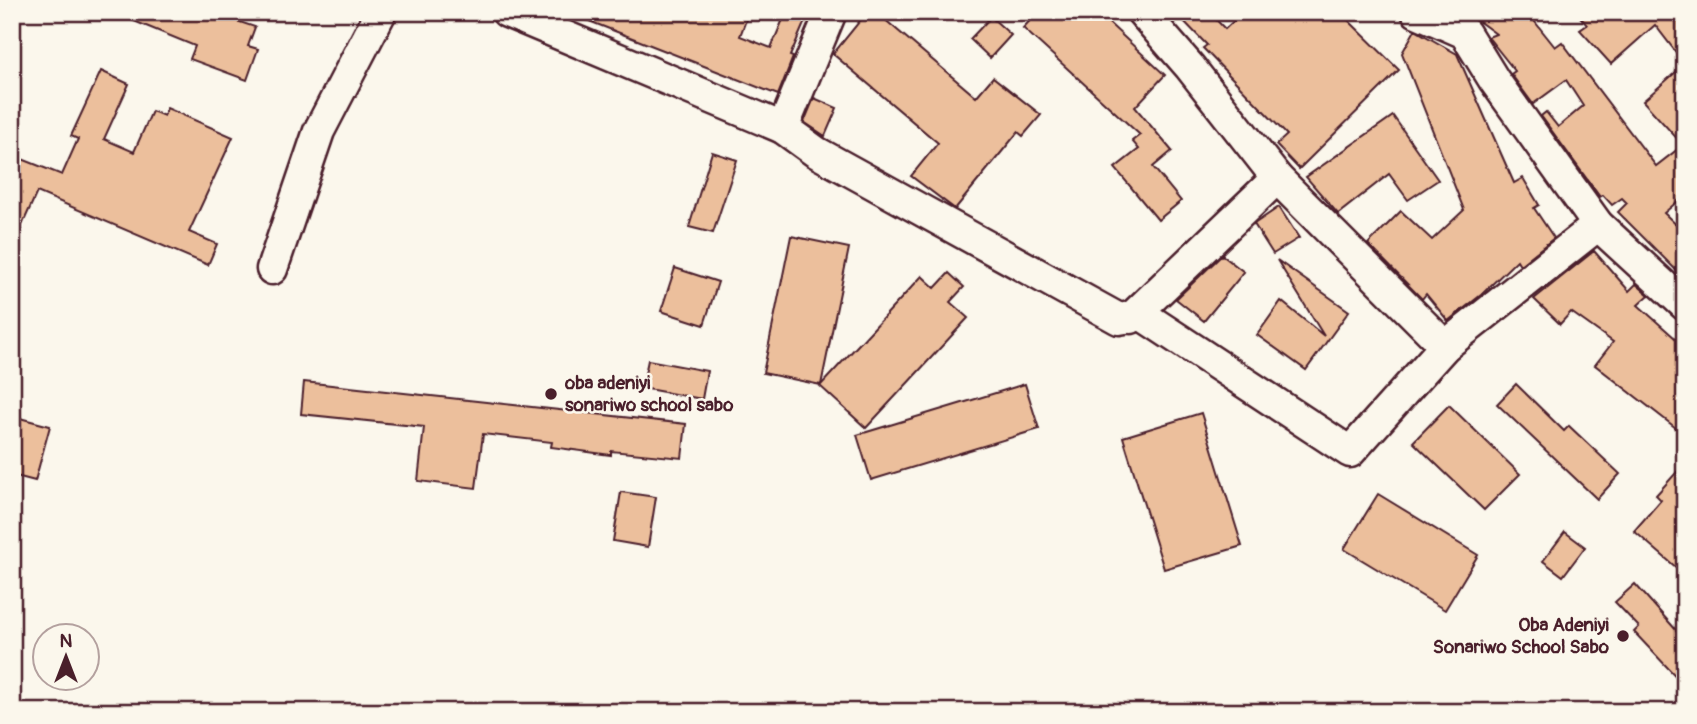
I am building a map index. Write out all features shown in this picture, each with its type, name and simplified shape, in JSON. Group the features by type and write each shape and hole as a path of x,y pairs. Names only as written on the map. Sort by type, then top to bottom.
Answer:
{"street":[{"path":"272,269 319,131 380,12"},
{"path":"508,12 783,128 816,152 1119,319 1142,315 1350,452 1445,346 1598,225"},
{"path":"783,128 831,12"},
{"path":"1142,12 1190,67 1277,178 1445,346"},
{"path":"1417,12 1465,33 1494,80 1598,225 1685,305"},
{"path":"1131,318 1277,178"}],"building":[{"path":"112,12 226,12 225,17 255,27 248,46 258,49 247,80 190,59 195,46"},
{"path":"566,12 749,12 740,36 771,48 786,12 809,12 790,56 793,57 778,95"},
{"path":"867,12 876,12 976,97 993,77 1041,115 1023,136 1018,132 955,209 911,176 938,143 833,54"},
{"path":"1038,12 1097,12 1165,75 1135,107 1172,151 1153,167 1181,201 1158,220 1115,168 1139,149 1132,141 1140,135 1023,28"},
{"path":"1175,12 1209,12 1225,29 1243,12 1329,12 1339,19 1343,15 1399,70 1299,169 1276,145 1287,135 1203,48 1207,45"},
{"path":"1466,12 1527,12 1555,47 1562,42 1656,166 1683,145 1643,101 1685,64 1685,195 1664,213 1685,233 1685,279 1618,212 1627,203 1622,198 1612,205 1603,195 1600,197 1541,116 1546,112 1558,127 1583,106 1566,80 1533,104 1511,74 1515,71 1488,37 1496,34"},
{"path":"1576,12 1685,12 1685,64 1655,25 1611,64 1580,30 1587,25"},
{"path":"991,17 1011,35 990,58 970,39"},
{"path":"1415,30 1457,54 1514,183 1523,178 1539,205 1534,208 1554,238 1520,265 1517,260 1481,295 1448,321 1426,294 1422,299 1368,244 1401,211 1432,240 1464,210 1402,53"},
{"path":"101,71 129,84 104,139 134,152 152,111 164,116 167,108 233,137 189,232 217,244 208,265 37,192 12,248 12,155 62,175 78,139 71,136"},
{"path":"814,98 837,108 825,136 804,122"},
{"path":"1393,116 1438,180 1408,200 1389,174 1338,214 1306,177"},
{"path":"712,152 737,160 713,233 689,227"},
{"path":"1279,207 1299,238 1273,254 1254,224"},
{"path":"791,236 849,248 821,385 763,373"},
{"path":"1594,251 1629,291 1636,284 1649,295 1638,305 1685,347 1685,435 1595,365 1613,342 1571,312 1560,324 1534,299"},
{"path":"1222,255 1244,272 1204,321 1176,299"},
{"path":"1277,260 1349,311 1306,370 1257,335 1281,301 1324,336"},
{"path":"675,268 718,282 704,325 661,311"},
{"path":"949,273 964,287 950,302 968,318 866,428 820,386 922,276 935,288"},
{"path":"648,360 707,371 702,399 642,388"},
{"path":"304,382 686,424 682,458 611,451 611,455 551,447 552,442 483,434 476,488 418,481 424,427 301,414"},
{"path":"1025,384 1039,429 871,480 857,435"},
{"path":"1516,384 1564,431 1569,426 1620,474 1597,499 1497,404"},
{"path":"1449,405 1520,474 1484,510 1413,442"},
{"path":"1201,413 1242,546 1164,569 1123,437"},
{"path":"12,416 50,426 35,481 12,475"},
{"path":"1685,463 1685,575 1634,531 1661,500 1656,495"},
{"path":"621,492 656,497 648,547 613,541"},
{"path":"1378,494 1478,555 1445,610 1344,549"},
{"path":"1565,532 1585,547 1563,576 1543,561"},
{"path":"1635,584 1685,640 1685,686 1634,632 1639,627 1615,602"}],"place":[{"name":"oba adeniyi sonariwo school sabo","path":"551,394"},
{"name":"Oba Adeniyi Sonariwo School Sabo","path":"1623,636"}]}
